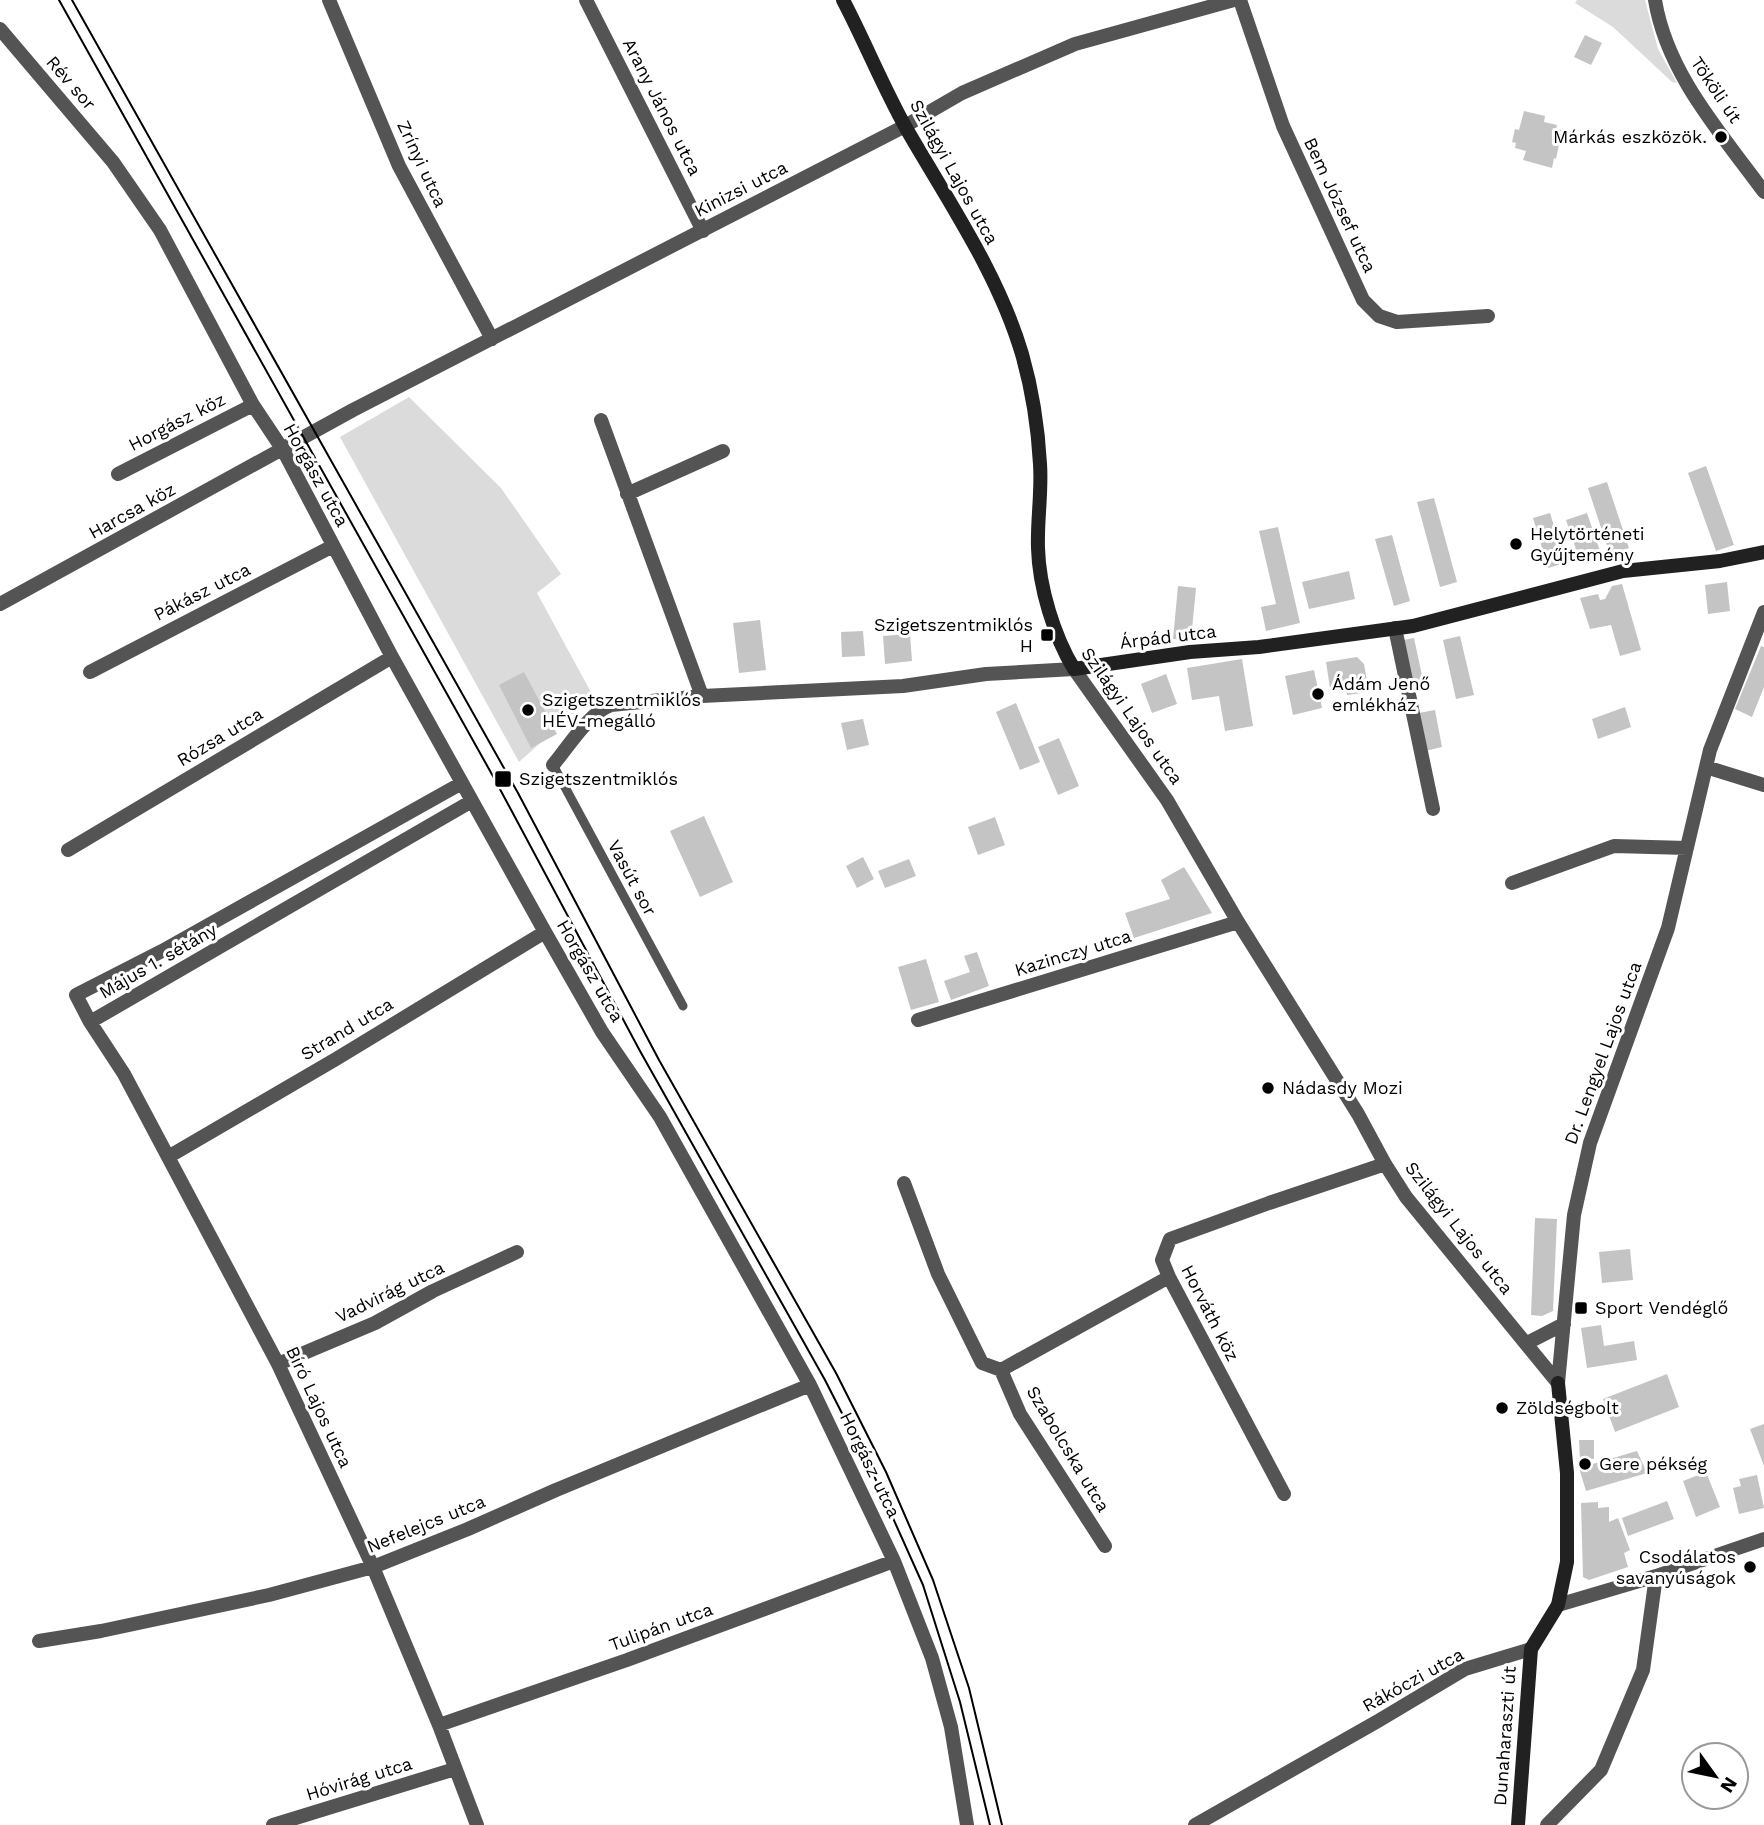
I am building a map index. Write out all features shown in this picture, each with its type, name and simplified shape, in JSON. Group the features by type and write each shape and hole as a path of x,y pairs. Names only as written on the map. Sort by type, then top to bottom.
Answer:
{"street":[{"name":"Zrínyi utca","path":"329,0 400,166 492,339"},
{"name":"Arany János utca","path":"586,0 703,231"},
{"name":"Szilágyi Lajos utca","path":"843,0 905,126 932,170 1011,320 1023,356 1032,397 1040,466 1038,550 1054,628 1063,650 1167,800 1406,1197 1558,1383"},
{"name":"Kinizsi utca","path":"283,450 353,410 905,126 962,93 1075,44 1234,0"},
{"name":"Bem József utca","path":"1240,0 1283,127 1363,300 1379,316 1397,322 1488,316"},
{"name":"Tököli út","path":"1655,0 1671,58 1690,90 1764,192"},
{"name":"Rév sor","path":"0,29 113,162"},
{"name":"Horgász utca","path":"113,162 160,230 253,405 283,450 392,657 545,932 603,1032 660,1117 810,1384 894,1561 932,1658 948,1716 967,1825"},
{"name":"Horgász köz","path":"118,474 253,405"},
{"path":"601,420 702,696"},
{"name":"Harcsa köz","path":"0,604 283,450"},
{"path":"627,494 723,451"},
{"name":"Pákász utca","path":"90,672 333,546"},
{"name":"Árpád utca","path":"553,765 601,708 611,705 702,696 903,686 986,674 1074,669 1190,652 1259,647 1395,628 1495,606 1623,571 1720,561 1764,552"},
{"name":"Dr. Lengyel Lajos utca","path":"1558,1605 1567,1562 1567,1473 1558,1383 1574,1216 1590,1143 1668,928 1710,750 1764,612"},
{"path":"1395,628 1433,808"},
{"name":"Rózsa utca","path":"68,850 392,657"},
{"path":"1706,767 1764,785"},
{"name":"Május 1. sétány","path":"462,783 162,951 76,995 90,1022 472,801"},
{"path":"1512,883 1614,846 1688,848"},
{"name":"Kazinczy utca","path":"918,1020 1238,922"},
{"name":"Strand utca","path":"167,1157 336,1059 545,932"},
{"name":"Bíró Lajos utca","path":"90,1022 124,1074 278,1364 373,1567 477,1825"},
{"name":"Horváth köz","path":"1284,1494 1162,1260 1170,1239 1385,1164"},
{"name":"Szabolcska utca","path":"904,1183 938,1273 982,1363 1001,1370 1020,1414 1105,1546"},
{"name":"Vadvirág utca","path":"278,1364 375,1323 517,1252"},
{"path":"1001,1370 1169,1277"},
{"path":"1527,1343 1564,1324"},
{"name":"Nefelejcs utca","path":"39,1640 101,1631 269,1595 373,1567 810,1384"},
{"path":"1531,1649 1558,1605 1656,1576 1764,1539"},
{"name":"Tulipán utca","path":"439,1726 894,1561"},
{"path":"1548,1825 1601,1770 1643,1670 1656,1576"},
{"name":"Rákóczi utca","path":"1195,1825 1465,1669 1531,1649"},
{"name":"Dunaharaszti út","path":"1518,1825 1531,1649"},
{"name":"Hóvirág utca","path":"273,1825 456,1769"}],"lane":[{"name":"Vasút sor","path":"553,765 683,1006"}],"shaded area":[{"path":"1577,0 1645,0 1658,49 1677,83 1672,82 1613,27 1575,3"},
{"path":"409,397 501,488 561,574 537,593 593,696 519,762 340,437"}],"building":[{"path":"1585,35 1602,43 1591,65 1574,57"},
{"path":"1524,111 1545,116 1544,122 1557,125 1556,129 1562,130 1552,168 1523,160 1526,151 1515,148 1516,143 1512,142 1515,129 1519,130"},
{"path":"1706,466 1734,545 1716,551 1688,473"},
{"path":"1607,482 1629,548 1610,555 1588,488"},
{"path":"1434,498 1457,582 1440,587 1417,502"},
{"path":"1550,513 1565,563 1548,568 1533,518"},
{"path":"1587,513 1601,554 1580,561 1566,520"},
{"path":"1278,527 1300,623 1266,631 1261,607 1276,604 1259,531"},
{"path":"1392,535 1410,601 1394,606 1375,539"},
{"path":"1349,571 1355,599 1309,609 1302,582"},
{"path":"1727,582 1730,611 1708,614 1705,585"},
{"path":"1622,584 1641,650 1620,656 1611,625 1590,629 1580,598 1598,594 1600,600 1605,599 1612,586"},
{"path":"1178,586 1196,588 1191,640 1173,639"},
{"path":"760,620 766,670 739,673 733,623"},
{"path":"863,631 865,656 842,657 841,632"},
{"path":"910,634 912,661 885,664 883,636"},
{"path":"1460,636 1474,695 1456,699 1443,640"},
{"path":"1414,638 1423,680 1408,683 1398,641"},
{"path":"1761,646 1764,647 1764,687 1752,717 1735,709"},
{"path":"1357,657 1364,664 1369,692 1347,695 1345,686 1330,688 1326,662"},
{"path":"1242,659 1253,726 1225,731 1219,696 1192,700 1187,668"},
{"path":"1314,670 1322,708 1293,715 1285,676"},
{"name":"Szigetszentmiklós HÉV-megálló","path":"524,672 557,734 531,748 499,685"},
{"path":"1166,674 1177,704 1152,713 1141,684"},
{"path":"1016,703 1040,762 1020,770 996,712"},
{"path":"1625,707 1631,727 1598,739 1592,719"},
{"path":"1435,710 1442,747 1421,752 1413,714"},
{"path":"863,719 869,745 847,750 841,723"},
{"path":"1059,738 1079,786 1058,795 1038,747"},
{"path":"704,816 733,882 700,897 670,831"},
{"path":"995,817 1005,845 978,855 968,827"},
{"path":"863,857 874,879 857,888 846,866"},
{"path":"909,859 916,876 885,888 878,871"},
{"path":"1184,867 1212,913 1134,938 1125,913 1170,899 1161,880"},
{"path":"977,952 989,986 951,1000 944,981 970,972 964,956"},
{"path":"926,959 939,1002 911,1010 898,967"},
{"path":"1535,1218 1557,1219 1553,1311 1542,1316 1531,1315"},
{"path":"1630,1249 1633,1280 1602,1283 1599,1252"},
{"path":"1601,1325 1604,1346 1634,1341 1637,1360 1587,1368 1581,1328"},
{"path":"1667,1374 1679,1407 1615,1432 1603,1399"},
{"path":"1764,1424 1764,1466 1750,1429"},
{"path":"1579,1440 1594,1440 1594,1459 1580,1459"},
{"path":"1637,1451 1647,1473 1586,1491 1579,1468"},
{"path":"1706,1472 1720,1507 1696,1517 1683,1481"},
{"path":"1757,1475 1764,1508 1739,1514 1733,1488 1741,1486 1739,1479"},
{"path":"1667,1501 1674,1519 1628,1536 1622,1518"},
{"path":"1598,1502 1598,1508 1609,1507 1609,1522 1618,1518 1630,1550 1624,1553 1628,1567 1589,1580 1583,1577 1581,1503"}],"tram line":[{"path":"59,0 494,778 640,1051 825,1380 875,1478 923,1585 960,1702 990,1825"},
{"path":"72,0 518,793 659,1060 836,1373 886,1472 933,1580 969,1688 1002,1825"}],"place":[{"name":"Márkás eszközök.","path":"1721,137"},
{"name":"Helytörténeti Gyűjtemény","path":"1516,544"},
{"name":"Szigetszentmiklós H","path":"1047,635"},
{"name":"Ádám Jenő emlékház","path":"1318,694"},
{"name":"Szigetszentmiklós HÉV-megálló","path":"528,710"},
{"name":"Szigetszentmiklós","path":"503,779"},
{"name":"Nádasdy Mozi","path":"1268,1088"},
{"name":"Sport Vendéglő","path":"1581,1308"},
{"name":"Zöldségbolt","path":"1502,1408"},
{"name":"Gere pékség","path":"1585,1464"},
{"name":"Csodálatos savanyúságok","path":"1750,1567"}]}
